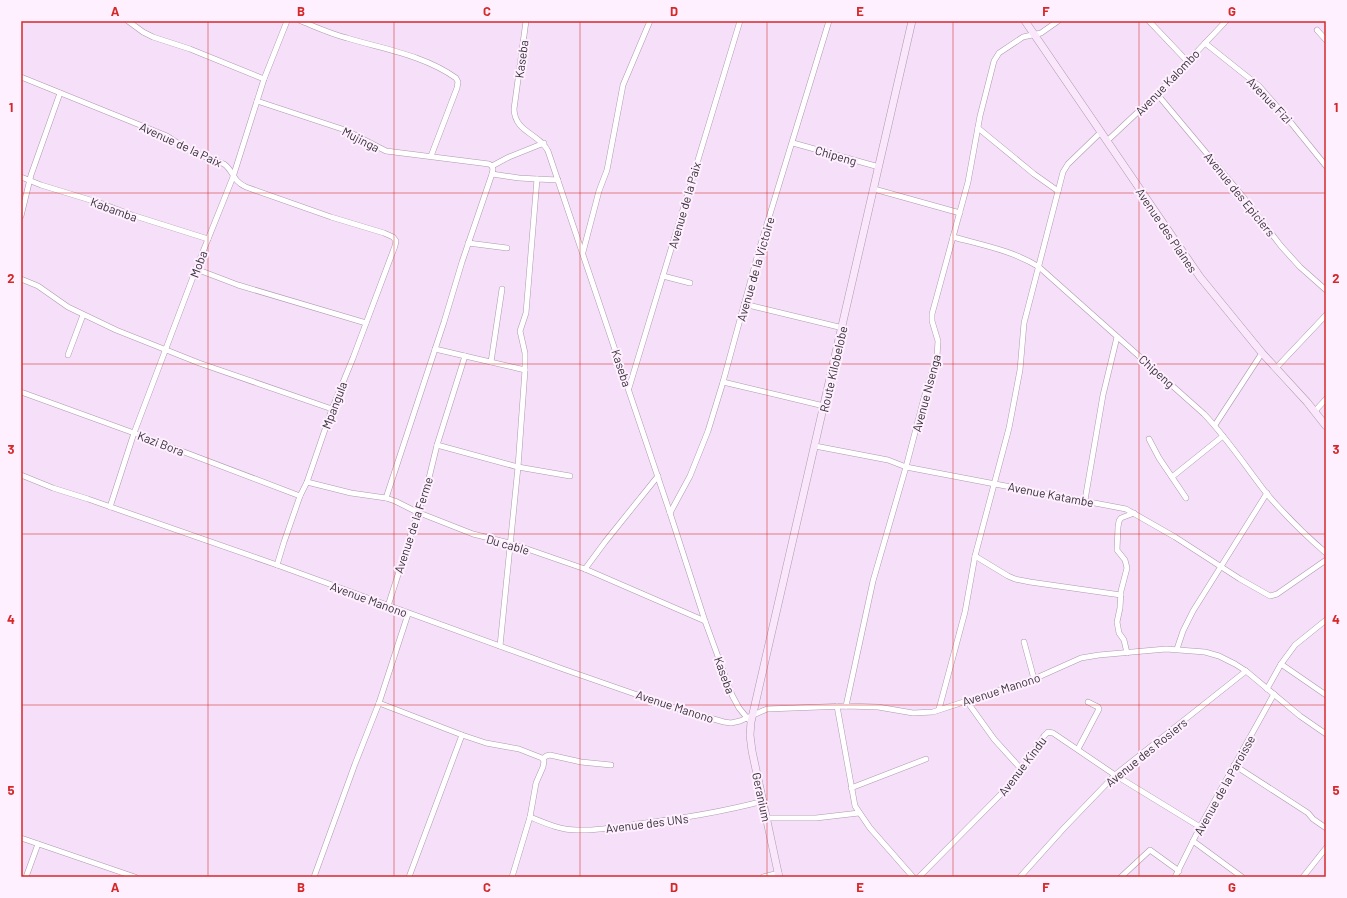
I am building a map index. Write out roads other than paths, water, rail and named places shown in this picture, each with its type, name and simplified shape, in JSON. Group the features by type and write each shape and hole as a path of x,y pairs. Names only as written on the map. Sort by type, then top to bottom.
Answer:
{"street":[{"path":"128,21 152,37 190,49 264,78"},
{"name":"Moba","path":"110,507 134,433 196,268 233,177 264,78 287,21"},
{"path":"301,21 345,38 427,62 456,78 458,82 457,88 432,156"},
{"name":"Kaseba","path":"526,21 517,83 515,114 518,123 544,143 583,253 705,621 732,696 739,708 751,717"},
{"path":"583,253 599,191 607,170 623,85 650,21"},
{"name":"Avenue de la Paix","path":"628,389 740,21"},
{"name":"Avenue de la Victoire","path":"670,513 679,499 697,460 723,382 759,250 793,143 829,21"},
{"name":"Route Kilobelobe","path":"751,717 843,328 912,21"},
{"name":"Avenue des Plaines","path":"1024,21 1200,277 1262,353 1326,426"},
{"name":"Avenue Nsenga","path":"846,706 873,581 937,356 938,341 932,318 968,182 978,128 993,66 996,58 1003,50 1023,37 1045,31 1058,21"},
{"path":"1149,21 1187,61"},
{"name":"Avenue Kalombo","path":"1107,141 1157,94 1226,21"},
{"path":"1316,30 1326,40"},
{"name":"Avenue Fizi","path":"1205,43 1259,86 1326,166"},
{"name":"Avenue de la Paix","path":"21,77 167,136 188,150 224,164 228,167 233,177 241,185 331,217 384,233 395,239 395,246"},
{"path":"21,216 22,204 60,93"},
{"name":"Avenue des Epiciers","path":"1157,94 1239,192 1281,246 1300,267 1326,290"},
{"name":"Mujinga","path":"257,101 345,130 386,151 489,164 492,166"},
{"path":"978,128 1034,174 1058,191"},
{"path":"939,709 965,612 976,556 1009,428 1020,370 1024,323 1058,191 1066,166 1100,132"},
{"path":"386,498 444,322 468,243 492,174 492,166 509,157 544,143"},
{"name":"Chipeng","path":"793,143 879,168"},
{"path":"492,174 519,178 558,180"},
{"name":"Kabamba","path":"21,177 100,202 132,216 208,239"},
{"path":"500,646 518,467 525,353 520,331 526,313 537,179"},
{"path":"874,189 960,213"},
{"name":"Chipeng","path":"953,237 1004,251 1027,260 1039,267 1092,312 1117,337 1172,384 1215,425 1267,493 1289,519 1326,553"},
{"path":"468,243 506,248"},
{"name":"Mpangula","path":"277,566 300,496 307,482 332,409 395,246"},
{"path":"196,268 238,285 366,324"},
{"path":"663,276 690,283"},
{"path":"21,279 38,286 57,301 83,315 116,330 165,350 332,409"},
{"path":"491,362 502,289"},
{"path":"744,304 843,328"},
{"path":"68,355 83,315"},
{"path":"1276,368 1326,315"},
{"path":"1085,500 1103,395 1117,337"},
{"path":"435,349 524,370"},
{"path":"1215,425 1262,353"},
{"name":"Avenue de la Ferme","path":"388,606 429,478 437,445 465,356"},
{"path":"723,382 824,406"},
{"name":"Kazi Bora","path":"21,392 300,496"},
{"path":"1314,411 1326,398"},
{"path":"1172,477 1223,436"},
{"path":"1149,439 1154,450 1186,498"},
{"path":"437,445 518,467 570,476"},
{"name":"Avenue Katambe","path":"815,446 888,460 906,467 1122,508 1134,513 1175,537 1221,568 1270,596 1276,594 1326,560"},
{"name":"Avenue Manono","path":"21,475 53,488 675,708 731,723 751,717 760,711 767,709 846,706 878,707 913,713 932,712 1034,679 1081,658 1156,649 1177,649 1205,652 1219,656 1235,664 1246,671 1300,716 1326,734"},
{"path":"584,569 658,476"},
{"name":"Du cable","path":"307,482 356,494 386,498 395,501 417,512 473,534 510,543 584,569 705,621"},
{"path":"1177,649 1188,621 1267,493"},
{"path":"1127,653 1124,640 1119,633 1117,622 1127,568 1125,560 1117,550 1118,523 1121,518 1134,513"},
{"path":"976,556 1015,579 1121,595"},
{"path":"314,877 379,703 408,614"},
{"path":"1267,689 1281,664 1295,645 1326,620"},
{"path":"1024,642 1034,679"},
{"path":"1281,664 1326,695"},
{"name":"Avenue des Rosiers","path":"1020,877 1115,775 1246,671"},
{"name":"Avenue de la Paroisse","path":"1175,877 1200,827 1274,694"},
{"path":"966,700 994,739 1022,770"},
{"path":"1078,749 1099,709 1088,702"},
{"path":"379,703 462,735 486,743 519,749 539,756 543,759"},
{"path":"836,706 855,806 870,828 913,877"},
{"name":"Geranium","path":"751,717 751,743 779,875"},
{"name":"Avenue Kindu","path":"919,877 1001,796 1022,770 1048,732 1053,733 1115,775 1200,827"},
{"path":"409,877 462,735"},
{"path":"543,759 550,755 581,762 611,765"},
{"path":"512,877 530,817 536,783 543,767 543,759"},
{"path":"851,788 926,759"},
{"path":"1234,765 1308,813 1313,819 1326,828"},
{"name":"Avenue des UNs","path":"530,817 553,826 576,830 611,828 685,818 764,800"},
{"path":"766,818 816,818 859,813"},
{"path":"21,838 126,876 135,877"},
{"path":"1193,841 1242,877"},
{"path":"26,877 38,844"},
{"path":"1303,877 1326,848"},
{"path":"1120,877 1150,850 1179,871"},
{"path":"763,877 779,875"}]}
